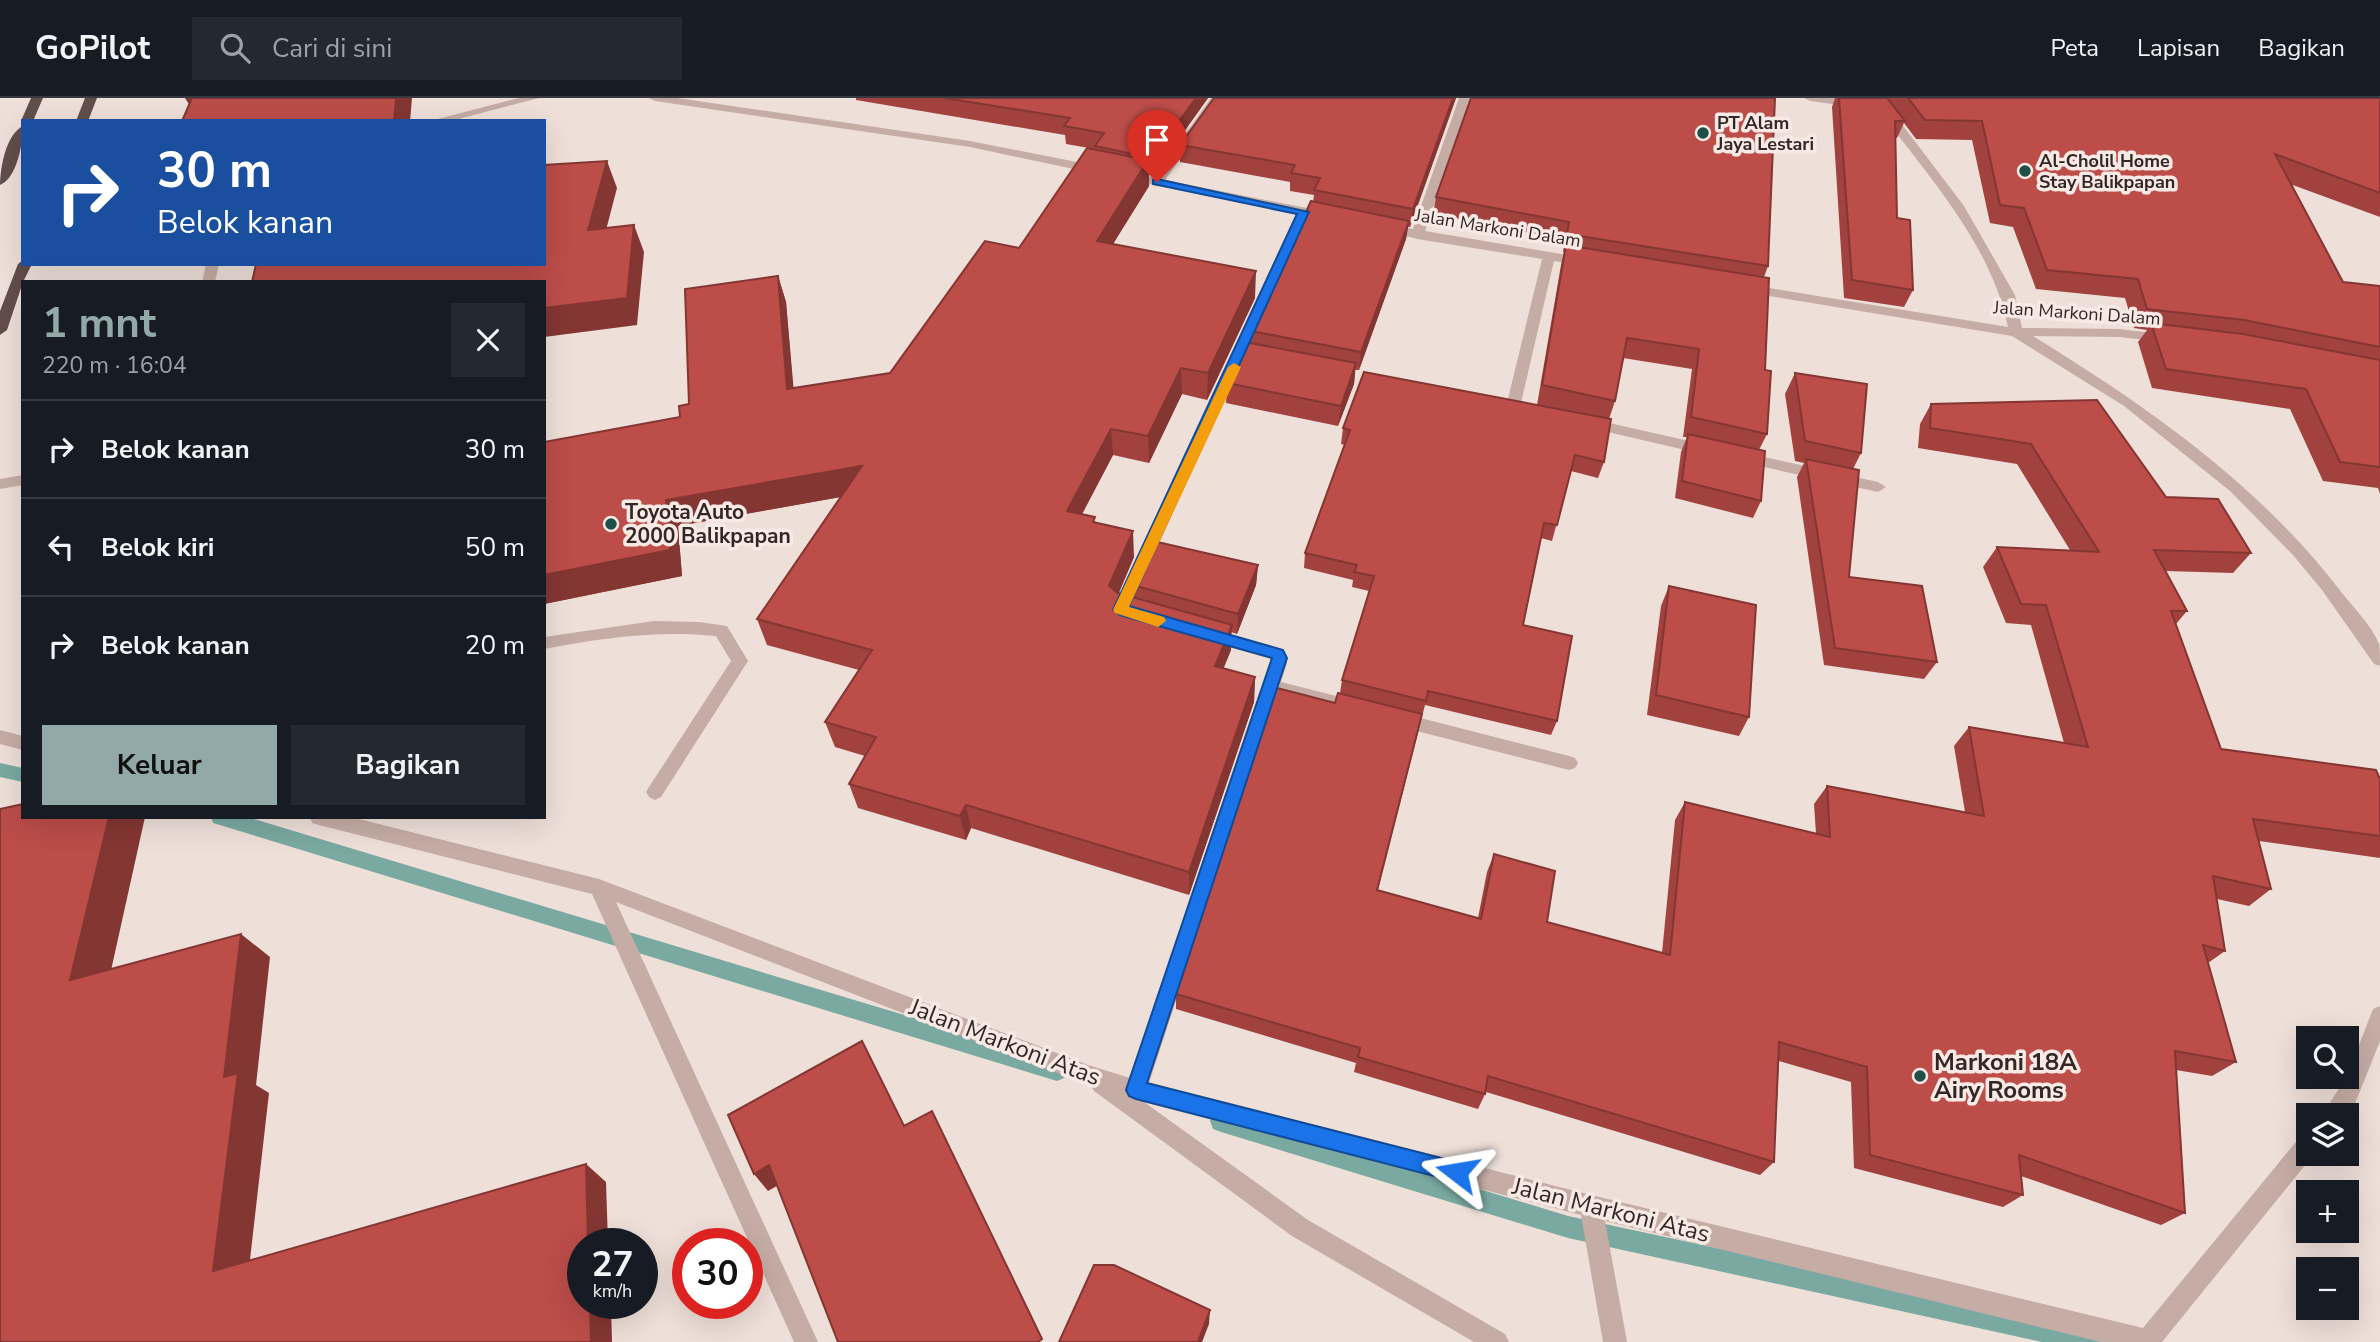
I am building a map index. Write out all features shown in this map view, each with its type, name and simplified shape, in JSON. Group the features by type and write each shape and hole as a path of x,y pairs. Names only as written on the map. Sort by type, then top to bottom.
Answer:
{"highway":[{"path":"28,119 37,98"},
{"path":"83,119 91,98"},
{"path":"0,181 21,134"},
{"path":"0,330 24,266"}],"street":[{"path":"444,119 533,98"},
{"path":"655,98 970,144 1342,219"},
{"path":"1157,182 1217,98"},
{"path":"1417,235 1465,98"},
{"path":"1810,98 1880,103 1958,206 2008,295 2016,332 2129,403 2210,465 2300,549 2357,623 2380,659"},
{"path":"1147,618 1120,610 1247,357 1304,212"},
{"name":"Jalan Markoni Dalam","path":"1367,225 1604,265"},
{"path":"1513,407 1549,256"},
{"name":"Jalan Markoni Dalam","path":"1728,285 2016,332 2119,332 2174,339"},
{"path":"1567,419 1878,487"},
{"path":"0,484 21,480"},
{"path":"546,643 625,629 685,625 721,630 740,661 656,792"},
{"path":"1136,1090 1279,663 1277,654 1199,633"},
{"path":"1272,686 1569,762"},
{"path":"0,737 21,742"},
{"name":"Jalan Markoni Atas","path":"327,819 599,887 1088,1075 1136,1090 1591,1206 2149,1342"},
{"path":"599,887 806,1342"},
{"path":"2343,1103 2380,1016"},
{"path":"1088,1075 1300,1228 1497,1342"},
{"path":"2149,1342 2296,1160"},
{"path":"1591,1206 1615,1342"}],"building":[{"path":"192,98 396,98 394,119 183,119"},
{"path":"945,98 1196,98 1152,158 1095,146 1104,133 1064,126 1070,118"},
{"path":"1214,98 1453,98 1413,209 1314,190 1320,178 1291,173 1295,165 1180,145"},
{"path":"1471,98 1775,98 1768,266 1567,234 1569,222 1436,197"},
{"path":"1839,98 1887,98 1905,121 1895,121 1897,218 1910,220 1913,290 1852,280"},
{"path":"1908,98 2380,98 2380,193 2275,154 2343,282 2380,286 2380,347 2244,320 2147,309 2138,279 2047,270 2024,208 2000,205 1982,121 1925,120"},
{"path":"1087,148 1148,160 1097,241 1256,271 1208,373 1181,368 1148,436 1111,429 1067,511 1095,517 1093,522 1133,531 1109,586 1118,593 1232,625 1215,666 1255,677 1189,872 966,805 960,816 849,784 876,737 825,722 872,650 757,619 862,466 666,500 670,550 546,575 546,442 680,417 679,406 689,404 685,289 778,276 787,389 890,373 985,241 1019,248"},
{"path":"607,161 588,230 634,225 627,298 546,308 546,280 252,280 256,266 546,266 546,165"},
{"path":"1311,201 1409,221 1361,352 1251,331"},
{"path":"1566,245 1769,278 1765,370 1771,371 1767,434 1691,417 1699,349 1627,338 1615,401 1542,385"},
{"path":"2151,323 2243,334 2380,360 2380,467 2340,462 2306,389 2166,369"},
{"path":"1245,342 1356,363 1341,406 1227,383"},
{"path":"1364,372 1611,419 1604,462 1575,455 1557,525 1544,523 1523,625 1572,636 1557,721 1428,691 1426,701 1342,680 1374,576 1354,572 1357,565 1305,553 1350,430 1343,428"},
{"path":"1795,373 1867,384 1861,453 1805,441"},
{"path":"2097,400 2166,497 2218,499 2251,553 2154,550 2187,611 2171,611 2221,749 2376,770 2380,779 2380,836 2253,819 2271,889 2213,876 2225,951 2203,945 2236,1062 2175,1051 2185,1213 2019,1155 2023,1195 1870,1155 1867,1067 1779,1042 1774,1162 1488,1076 1485,1094 1358,1057 1360,1048 1176,994 1277,688 1335,703 1338,693 1422,714 1377,890 1481,919 1494,854 1555,871 1547,922 1670,955 1685,802 1830,837 1827,786 1984,816 1969,727 2088,747 2046,605 2021,604 1997,547 2099,552 2031,444 1930,428 1931,404"},
{"path":"1688,434 1765,451 1761,501 1682,481"},
{"path":"1806,459 1859,470 1849,577 1922,586 1937,662 1835,648"},
{"path":"1153,541 1258,565 1238,614 1133,585"},
{"path":"1669,586 1756,605 1749,717 1656,695"},
{"path":"21,804 21,819 109,819 70,980 241,934 224,1077 238,1073 213,1271 586,1164 588,1228 567,1228 567,1319 590,1319 591,1342 0,1342 0,809"},
{"path":"862,1041 904,1126 932,1111 1042,1339 1038,1342 838,1342 769,1165 754,1174 728,1115"},
{"path":"1094,1265 1114,1265 1210,1310 1198,1342 1059,1342"}],"waterway":[{"path":"0,770 21,775"},
{"path":"227,819 1057,1071"},
{"path":"1221,1121 1568,1227 2096,1342"}],"slow traffic":[{"path":"1158,621 1120,610 1234,367"}],"place":[{"name":"PT Alam Jaya Lestari","path":"1703,133"},
{"name":"Al-Cholil Home Stay Balikpapan","path":"2025,171"},
{"name":"Toyota Auto 2000 Balikpapan","path":"611,524"},
{"name":"Markoni 18A Airy Rooms","path":"1920,1076"}],"route":[{"path":"1157,182 1304,212 1120,610 1277,654 1280,658 1136,1090 1457,1172"}]}
